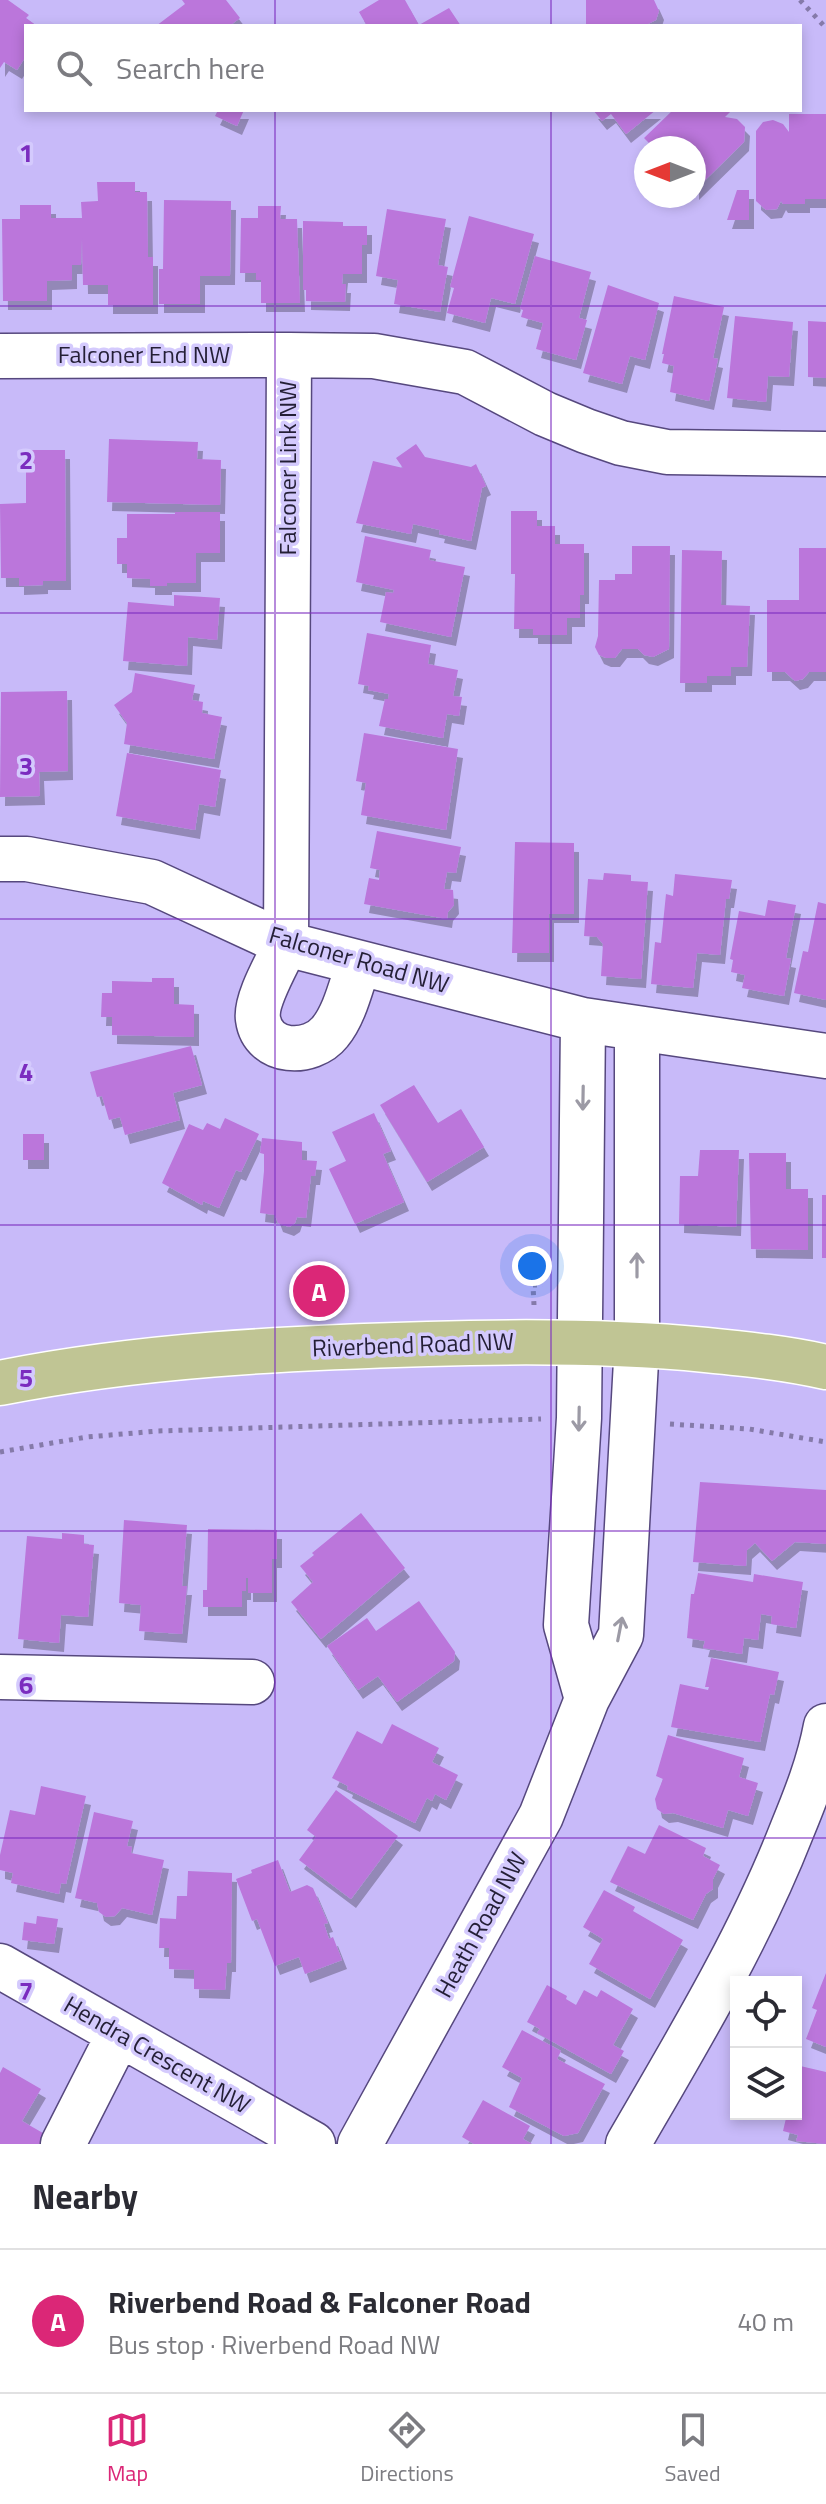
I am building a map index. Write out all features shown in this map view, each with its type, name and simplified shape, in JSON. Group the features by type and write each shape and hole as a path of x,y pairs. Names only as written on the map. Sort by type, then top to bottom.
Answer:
{"main road":[{"name":"Riverbend Road NW","path":"0,1383 155,1361 271,1350 578,1341 637,1343 785,1357 826,1367"}],"street":[{"name":"Falconer End NW","path":"0,356 289,355"},
{"name":"Falconer Link NW","path":"286,944 289,355 374,356 465,372 545,414 586,431 621,443 667,452 826,454"},
{"name":"Falconer Road NW","path":"0,859 27,859 152,882 286,944 583,1020 826,1056"},
{"path":"286,944 260,1002 257,1019 264,1036 278,1046 301,1050 318,1044 332,1031 359,963"},
{"path":"583,1020 579,1418 566,1625 587,1699"},
{"path":"637,1029 637,1343"},
{"name":"Heath Road NW","path":"360,2144 541,1816 587,1699 621,1635 653,1421 637,1343"},
{"path":"0,1677 252,1682"},
{"path":"628,2144 701,2019 771,1883 819,1760 826,1726"},
{"name":"Hendra Crescent NW","path":"0,1966 313,2144"},
{"path":"63,2144 119,2034"}],"path":[{"path":"800,0 826,28"},
{"path":"0,1452 87,1437 158,1431 579,1418"},
{"path":"653,1421 749,1429 826,1442"}],"building":[{"path":"0,0 8,0 29,15 26,18 34,24 24,24 24,59 17,70 4,62 0,68"},
{"path":"182,0 226,0 240,18 232,24 159,24 185,4"},
{"path":"379,0 405,0 418,24 366,24 359,12"},
{"path":"586,0 654,0 659,11 656,20 648,24 586,24"},
{"path":"449,8 460,24 421,24"},
{"path":"217,112 243,112 237,126 215,116"},
{"path":"595,112 654,112 626,134 611,114 602,121"},
{"path":"671,112 730,112 725,117 737,119 745,127 744,142 706,179 706,136 646,136"},
{"path":"789,114 826,114 826,199 805,199 805,204 783,204 781,201 777,209 766,210 756,201 756,131 763,122 773,120 783,124 789,132"},
{"path":"97,182 135,182 135,192 147,192 148,257 153,257 153,305 108,305 108,285 83,285 82,238 81,265 72,265 72,280 47,281 47,301 3,301 2,219 20,219 20,205 51,205 51,218 82,218 81,202 98,201"},
{"path":"737,190 749,190 749,220 727,220"},
{"path":"164,200 231,201 230,276 200,276 200,304 159,304"},
{"path":"258,206 281,206 280,219 297,219 300,303 261,303 261,280 256,280 256,273 240,273 241,218 258,218"},
{"path":"387,209 446,219 438,265 448,267 440,312 394,304 398,280 376,276"},
{"path":"469,216 534,234 515,304 491,298 485,323 447,313 454,288 450,287"},
{"path":"303,221 367,226 367,245 362,245 362,274 343,274 345,302 306,301 306,290 303,290"},
{"path":"535,256 591,272 579,318 587,320 576,360 536,349 543,323 521,317 523,310 520,309"},
{"path":"608,285 659,303 645,360 630,356 622,384 583,373"},
{"path":"674,296 724,307 713,358 718,359 709,401 670,392 674,366 662,363 662,354"},
{"path":"735,316 793,322 789,377 768,376 766,402 727,398"},
{"path":"808,321 826,322 826,378 808,377"},
{"path":"109,439 198,442 197,459 221,460 220,505 107,502"},
{"path":"416,444 425,457 471,467 476,464 486,486 482,488 471,541 413,524 411,534 356,523 373,461 403,468 396,458"},
{"path":"26,450 65,450 66,581 43,581 43,585 19,586 19,578 1,578 0,504 26,503"},
{"path":"511,511 537,511 537,526 555,526 555,544 584,544 584,595 580,595 580,618 567,618 567,635 533,635 533,629 514,629"},
{"path":"220,512 220,553 196,553 196,583 150,586 150,579 127,578 127,564 117,564 117,538 127,538 127,514"},
{"path":"365,536 431,550 429,560 465,567 451,637 380,622 386,592 393,593 394,590 356,582"},
{"path":"632,546 670,546 669,649 653,657 644,655 638,649 622,649 615,658 606,658 599,655 595,647 599,580 615,580 615,574 632,574"},
{"path":"799,548 826,548 826,672 809,672 803,679 795,681 785,672 767,672 767,600 799,600"},
{"path":"682,550 722,551 721,605 750,606 747,667 731,667 731,676 707,676 707,683 680,683"},
{"path":"174,595 220,598 217,640 188,637 187,666 123,661 128,602 174,606"},
{"path":"367,633 431,645 428,664 458,670 453,696 462,697 459,716 447,714 443,738 379,726 389,694 368,690 369,686 358,684"},
{"path":"135,673 195,685 192,700 203,702 202,713 222,717 214,759 124,744 127,723 114,705 132,692"},
{"path":"67,691 68,771 39,772 40,796 0,797 1,692"},
{"path":"364,733 458,749 446,830 361,815 366,783 356,781"},
{"path":"127,753 221,770 215,807 199,804 195,830 116,816"},
{"path":"377,831 461,847 456,873 447,872 444,889 453,890 454,905 447,919 364,904 369,878 379,880 380,870 370,868"},
{"path":"515,842 574,843 574,914 549,914 549,953 512,953"},
{"path":"604,873 631,875 631,881 648,882 641,979 601,976 603,944 597,937 584,936 588,879 603,880"},
{"path":"675,874 732,880 729,899 726,899 720,955 697,953 693,988 651,984 655,942 661,943 666,894 673,896"},
{"path":"768,900 796,905 786,958 791,959 784,996 742,988 745,975 731,972 733,960 730,959 739,911 765,916"},
{"path":"818,902 826,904 826,1000 794,993 803,951 808,952"},
{"path":"152,978 174,978 174,1004 194,1005 194,1037 112,1035 112,1017 101,1017 102,993 112,993 112,981 152,982"},
{"path":"191,1046 202,1085 173,1093 180,1120 125,1135 120,1117 109,1120 102,1096 97,1097 90,1072"},
{"path":"414,1085 438,1123 461,1109 484,1147 427,1182 380,1105"},
{"path":"374,1113 391,1151 383,1154 404,1202 355,1224 329,1169 346,1161 332,1132"},
{"path":"225,1118 259,1134 241,1172 236,1170 219,1208 203,1201 202,1205 162,1183 189,1124 203,1130 207,1123 220,1129"},
{"path":"23,1134 44,1134 44,1160 23,1160"},
{"path":"262,1138 302,1142 302,1160 317,1161 315,1176 311,1176 306,1218 297,1217 289,1227 278,1223 275,1215 260,1213 264,1171 264,1154 260,1153"},
{"path":"700,1150 739,1150 736,1227 679,1224 680,1176 698,1176"},
{"path":"749,1153 786,1153 786,1189 808,1189 808,1250 751,1249"},
{"path":"822,1195 826,1195 826,1258 822,1258"},
{"path":"700,1482 826,1490 826,1544 795,1542 772,1561 755,1543 747,1550 746,1566 693,1562"},
{"path":"361,1513 405,1568 321,1639 291,1602 313,1582 300,1566"},
{"path":"124,1520 187,1525 182,1586 187,1586 182,1634 139,1631 141,1605 119,1603"},
{"path":"208,1529 277,1530 277,1559 272,1559 272,1593 248,1593 246,1578 242,1607 203,1607 203,1590 207,1590"},
{"path":"62,1533 84,1535 84,1544 94,1545 88,1617 61,1615 59,1643 18,1639 27,1536 62,1539"},
{"path":"698,1573 753,1582 754,1574 803,1582 796,1628 771,1624 772,1616 761,1614 758,1640 744,1638 742,1654 703,1648 705,1641 687,1638 691,1594 694,1594"},
{"path":"419,1601 455,1652 454,1661 397,1702 378,1676 358,1690 327,1646 367,1618 376,1631"},
{"path":"711,1658 779,1672 774,1695 770,1694 760,1742 671,1727 680,1684 708,1690 709,1687 705,1687"},
{"path":"392,1724 439,1748 432,1762 458,1775 446,1800 435,1794 432,1801 427,1798 415,1823 347,1789 348,1786 332,1778 357,1731 382,1744"},
{"path":"668,1735 744,1758 739,1777 758,1783 748,1816 728,1810 723,1828 673,1813 664,1814 657,1809 655,1799 663,1779 656,1776"},
{"path":"41,1786 86,1796 66,1884 61,1883 59,1894 11,1883 13,1873 0,1870 0,1855 10,1810 35,1815"},
{"path":"336,1790 398,1836 351,1899 299,1860 316,1837 307,1830"},
{"path":"94,1812 133,1821 127,1846 132,1847 131,1853 164,1860 152,1915 122,1908 115,1916 106,1917 99,1912 97,1903 75,1898"},
{"path":"659,1825 706,1848 703,1856 720,1865 713,1879 713,1889 706,1894 693,1920 610,1882 628,1846 645,1854"},
{"path":"278,1860 290,1892 307,1885 313,1888 328,1923 324,1924 329,1939 333,1937 342,1960 305,1974 299,1957 275,1966 257,1919 252,1921 236,1879"},
{"path":"188,1871 232,1873 231,1963 227,1963 225,1990 194,1989 194,1970 169,1969 169,1948 159,1948 160,1918 176,1919 177,1896 187,1896"},
{"path":"604,1890 683,1940 650,1999 589,1964 603,1939 583,1927"},
{"path":"37,1916 58,1919 54,1944 22,1940 24,1922 36,1924"},
{"path":"826,1973 826,2047 806,2039 817,2010 812,2008"},
{"path":"547,1985 576,2005 584,1990 597,1997 601,1990 633,2009 613,2045 624,2051 611,2074 537,2033 540,2029 527,2022"},
{"path":"522,2030 561,2051 557,2059 605,2084 578,2133 564,2136 509,2107 522,2078 502,2067"},
{"path":"802,2066 826,2072 826,2144 796,2141 798,2135 783,2131 786,2120 802,2120"},
{"path":"3,2067 41,2089 22,2121 62,2144 0,2144 0,2073"},
{"path":"483,2100 530,2126 523,2139 532,2144 474,2144 462,2137"}],"place":[{"name":"Riverbend Road & Falconer Road","path":"319,1291"}]}
